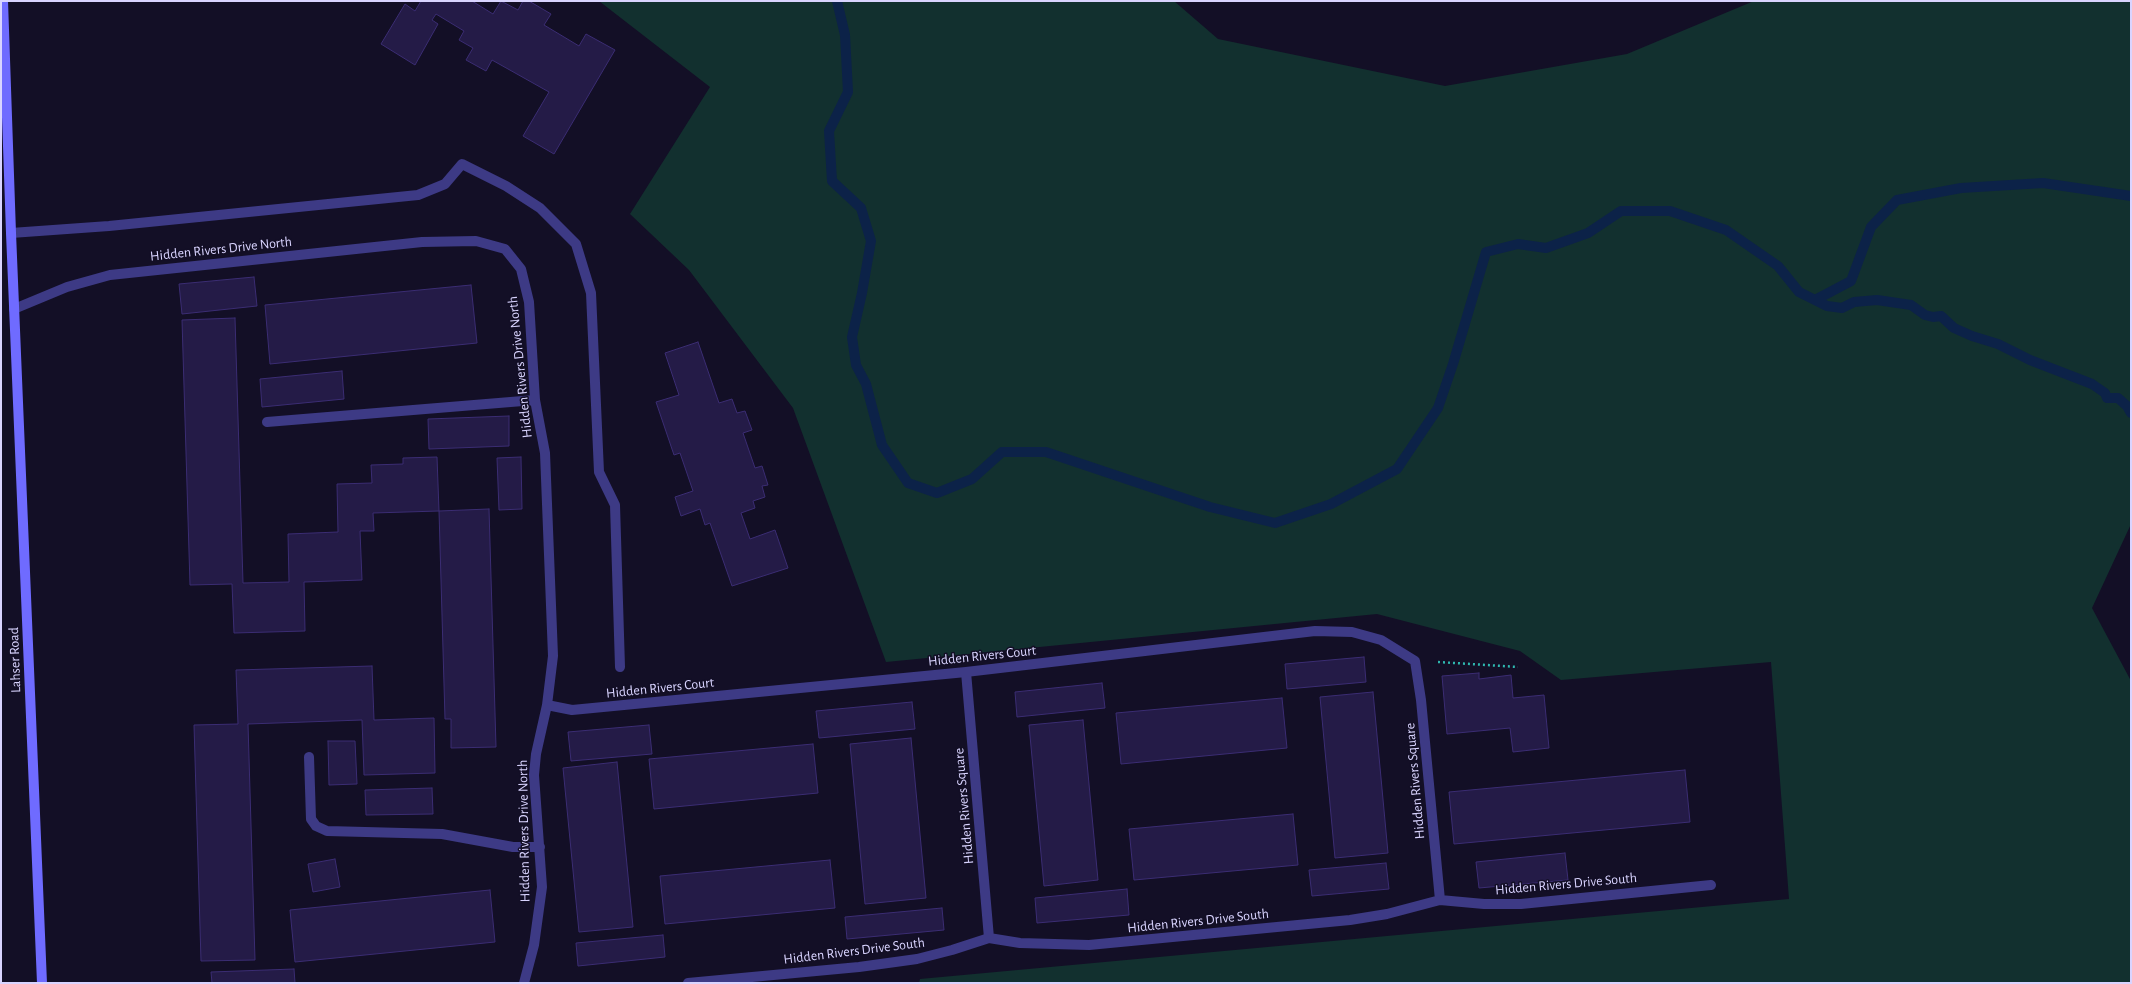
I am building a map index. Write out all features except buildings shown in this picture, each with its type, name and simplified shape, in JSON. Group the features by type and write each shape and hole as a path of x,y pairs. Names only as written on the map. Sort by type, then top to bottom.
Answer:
{"main road":[{"name":"Lahser Road","path":"3,1 10,234 42,983"}],"lane":[{"path":"10,234 109,226 418,195 445,184 462,164 506,186 540,208 576,244 591,293 599,472 615,505 620,666"},
{"name":"Hidden Rivers Drive North","path":"14,309 67,287 110,275 422,242 476,240 505,249 521,269 529,302 535,400 545,453 553,656 546,705 536,754 534,775 542,887 538,919 524,983"},
{"path":"267,422 535,400"},
{"name":"Hidden Rivers Court","path":"546,705 572,710 966,672 1315,631 1352,632 1382,640 1414,661"},
{"name":"Hidden Rivers Square","path":"1414,661 1421,700 1440,900"},
{"name":"Hidden Rivers Square","path":"966,672 989,938"},
{"path":"309,757 311,819 316,826 327,830 442,834 494,845 540,847"},
{"name":"Hidden Rivers Drive South","path":"688,983 859,967 917,958 952,950 989,938 1020,943 1089,946 1350,920 1387,914 1440,900 1484,904 1521,904 1711,885"}],"path":[{"path":"1430,661 1518,667"}],"green space":[{"path":"599,1 1174,1 1218,39 1445,86 1627,54 1754,1 2131,1 2131,524 2092,608 2131,681 2131,983 919,983 920,979 1789,899 1771,662 1561,680 1520,651 1377,614 886,662 793,408 689,270 630,214 710,87"}],"waterway":[{"path":"837,1 845,35 848,92 829,131 832,181 861,208 871,241 862,293 852,337 856,365 866,384 882,445 908,483 937,493 972,479 1002,452 1046,452 1210,507 1275,523 1331,504 1397,469 1438,408 1453,364 1486,252 1518,244 1546,248 1588,233 1621,211 1670,211 1726,230 1778,266 1799,292 1815,300 1851,281 1871,227 1897,200 1961,188 2043,183 2131,196"},
{"path":"1815,300 1827,306 1842,308 1854,302 1877,300 1911,305 1925,315 1933,317 1941,316 1954,328 1972,336 1998,344 2030,360 2092,384 2105,393 2107,398 2118,398 2127,406 2131,413"}]}
